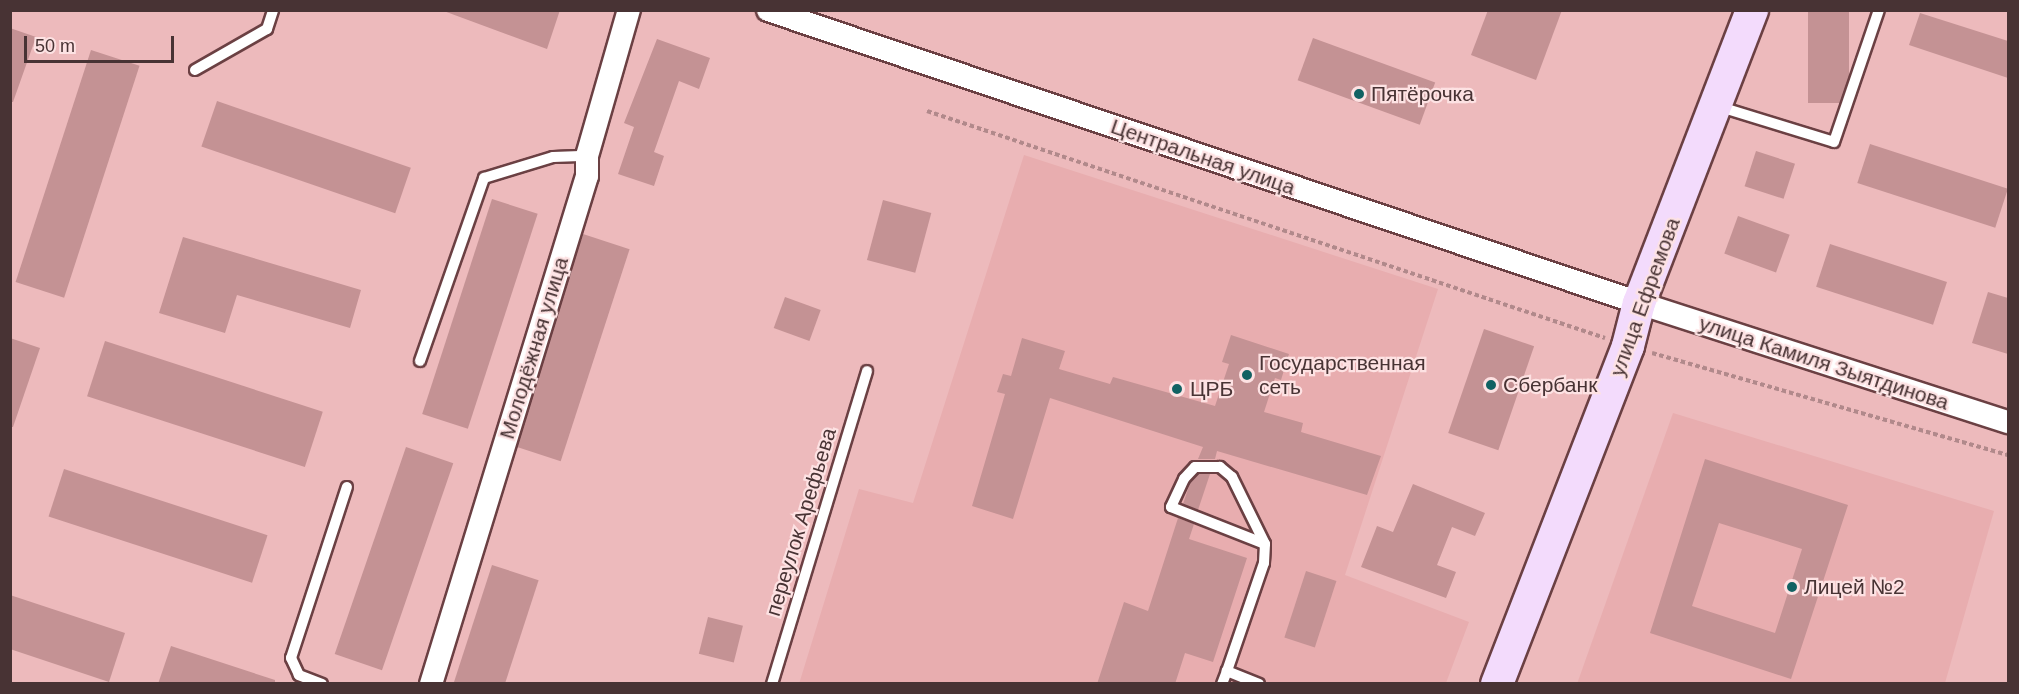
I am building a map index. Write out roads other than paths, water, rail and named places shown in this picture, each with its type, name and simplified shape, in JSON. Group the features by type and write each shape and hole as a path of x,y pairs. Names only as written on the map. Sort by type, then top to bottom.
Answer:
{"street":[{"name":"Молодёжная улица","path":"431,684 586,176 587,156 629,10"},
{"name":"Центральная улица","path":"768,10 1639,303"},
{"name":"улица Ефремова","path":"1497,684 1628,346 1639,303 1717,106 1752,10"},
{"name":"улица Камиля Зыятдинова","path":"1639,303 2008,422"}],"lane":[{"path":"195,70 267,29 273,10"},
{"path":"1717,106 1834,142 1879,10"},
{"path":"420,361 484,178 553,157 587,156"},
{"name":"переулок Арефьева","path":"772,684 867,371"},
{"path":"1222,684 1264,563 1265,544 1232,477 1220,467 1195,467 1184,479 1170,507 1265,544"},
{"path":"322,684 299,675 291,658 347,487"},
{"path":"1227,671 1259,684"}],"place":[{"name":"Пятёрочка","path":"1359,94"},
{"name":"Государственная сеть","path":"1247,375"},
{"name":"Сбербанк","path":"1491,385"},
{"name":"ЦРБ","path":"1177,389"},
{"name":"Лицей №2","path":"1792,587"}]}
